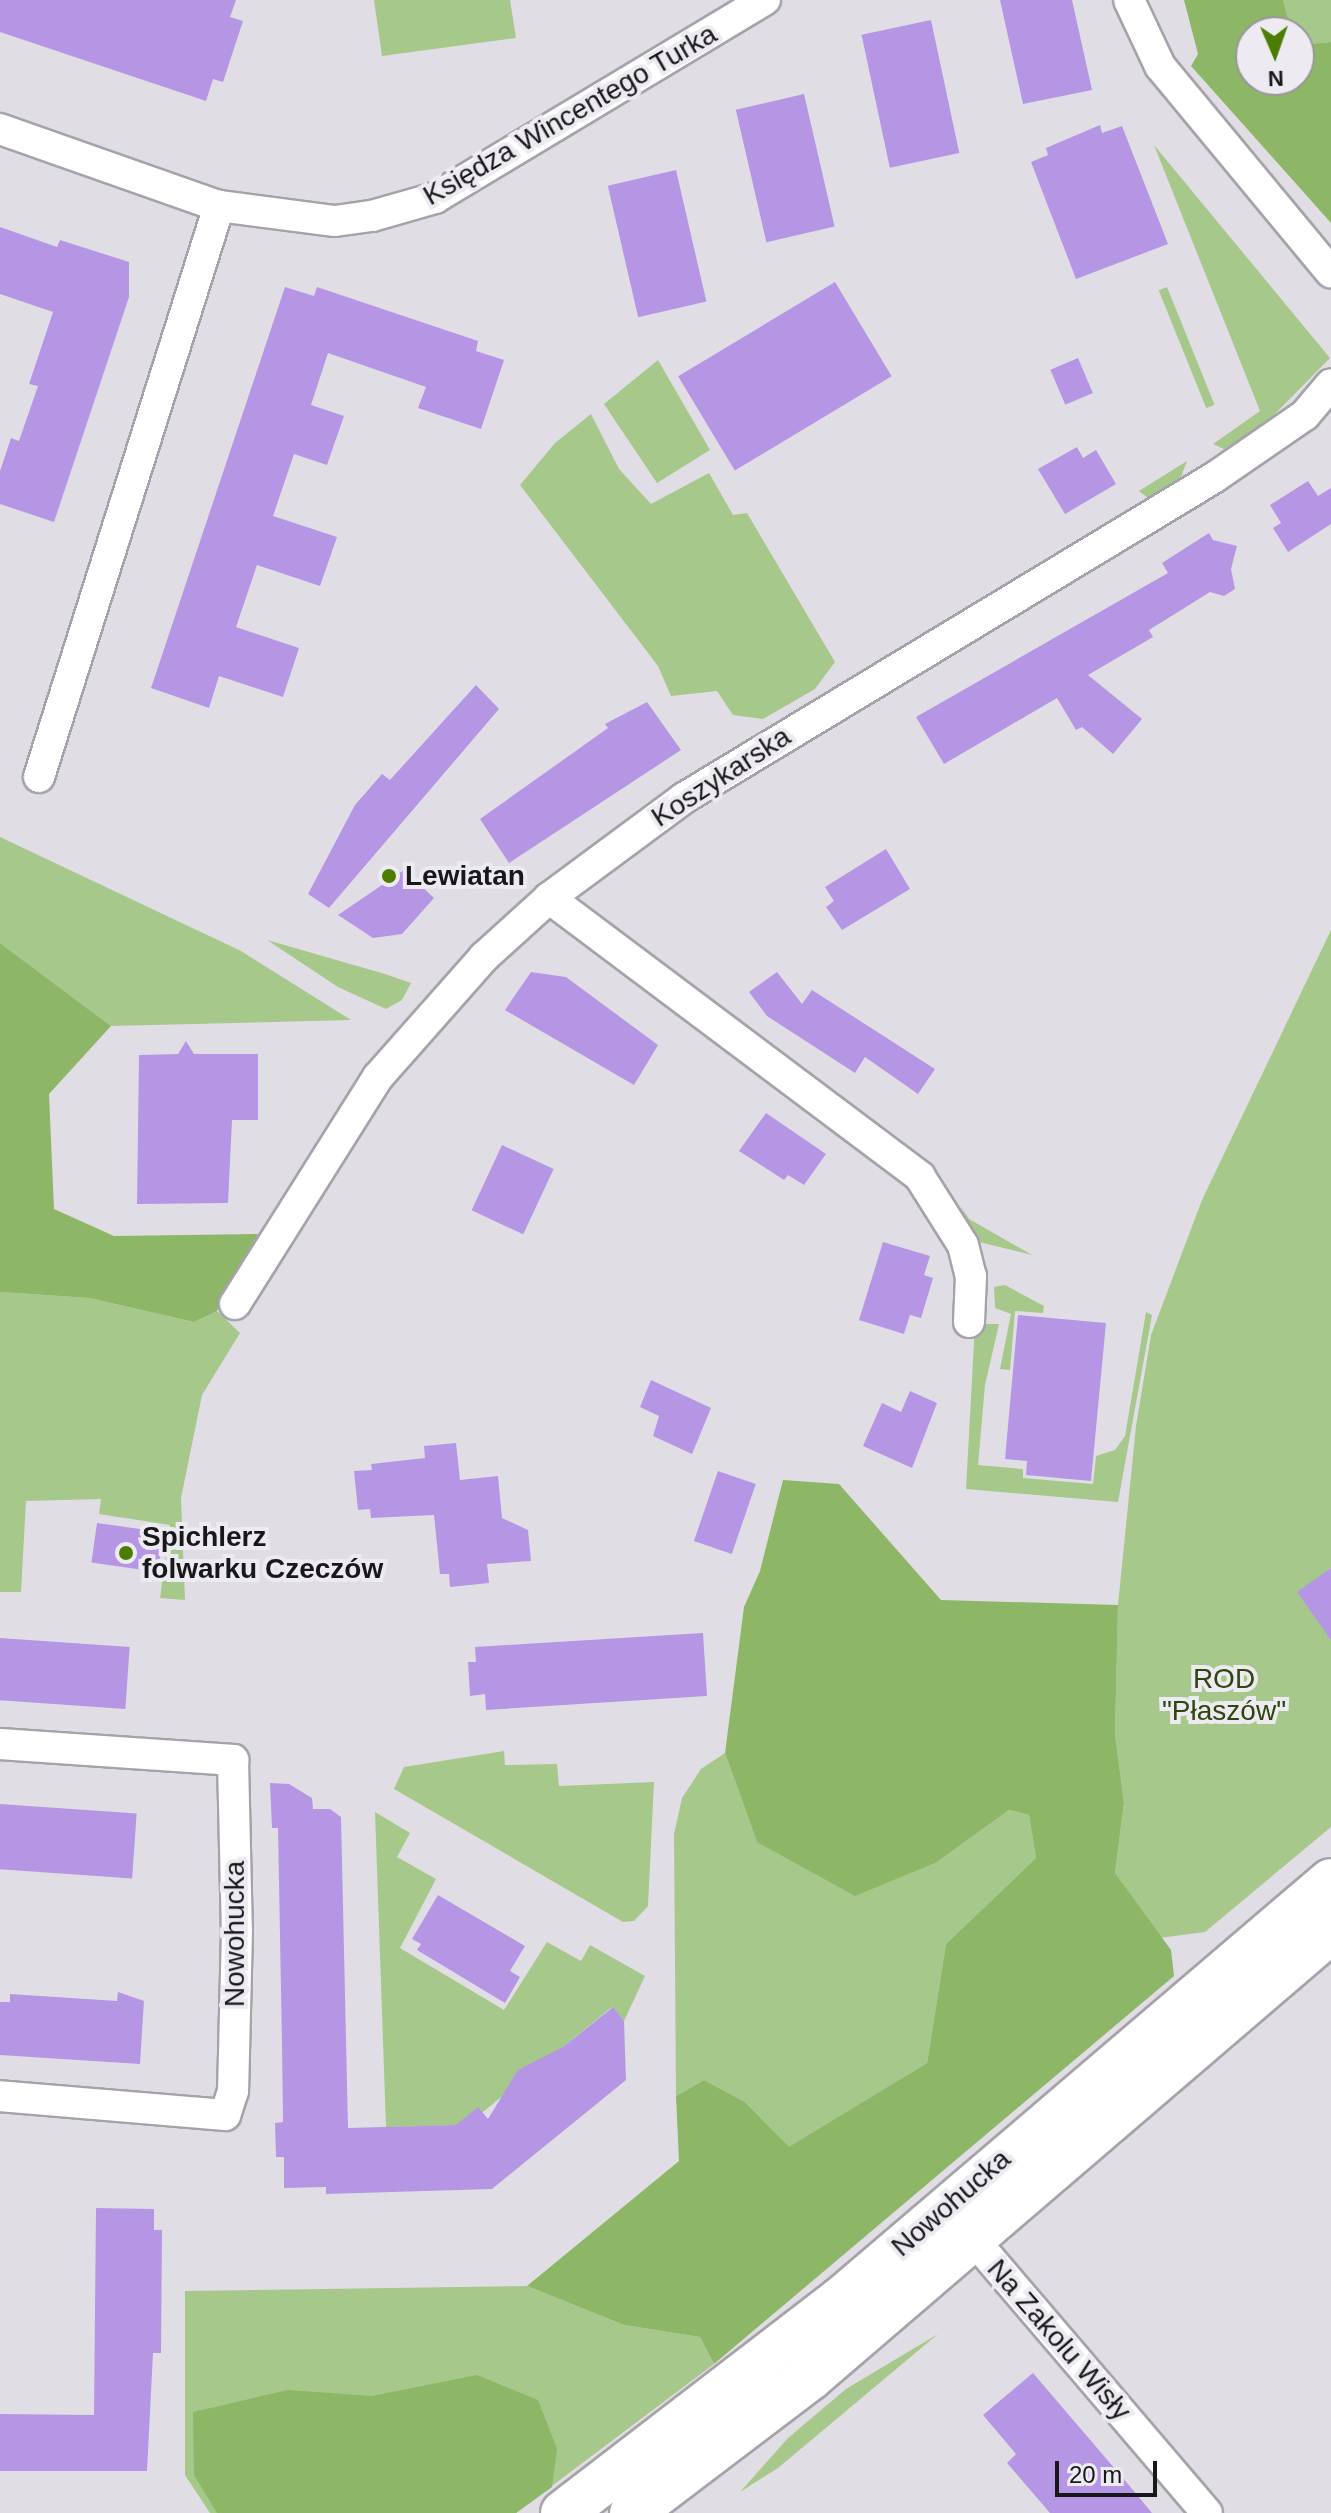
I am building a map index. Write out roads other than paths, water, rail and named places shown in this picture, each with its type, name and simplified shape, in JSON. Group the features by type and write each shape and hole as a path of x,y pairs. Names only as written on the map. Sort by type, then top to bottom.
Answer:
{"main road":[{"name":"Nowohucka","path":"563,2513 840,2300 1331,1881"},
{"name":"Nowohucka","path":"632,2513 811,2377 1331,1931"}],"street":[{"name":"Księdza Wincentego Turka","path":"0,129 219,206 335,221 397,211 435,198 765,0"},
{"path":"1129,0 1160,66 1331,273"},
{"path":"39,777 219,206"},
{"name":"Koszykarska","path":"235,1304 378,1077 484,957 549,898 684,798 1262,446 1305,415 1331,384"},
{"path":"549,898 920,1177 963,1245 971,1276 969,1322"},
{"name":"Nowohucka","path":"0,1744 233,1760 237,1930 233,2091 225,2115 0,2096"},
{"name":"Na Zakolu Wisły","path":"973,2239 1207,2513"}],"place":[{"name":"Lewiatan","path":"389,876"},
{"name":"Spichlerz folwarku Czeczów","path":"126,1553"}],"park label":[{"name":"ROD \"Płaszów\"","path":"1224,1695"}]}
